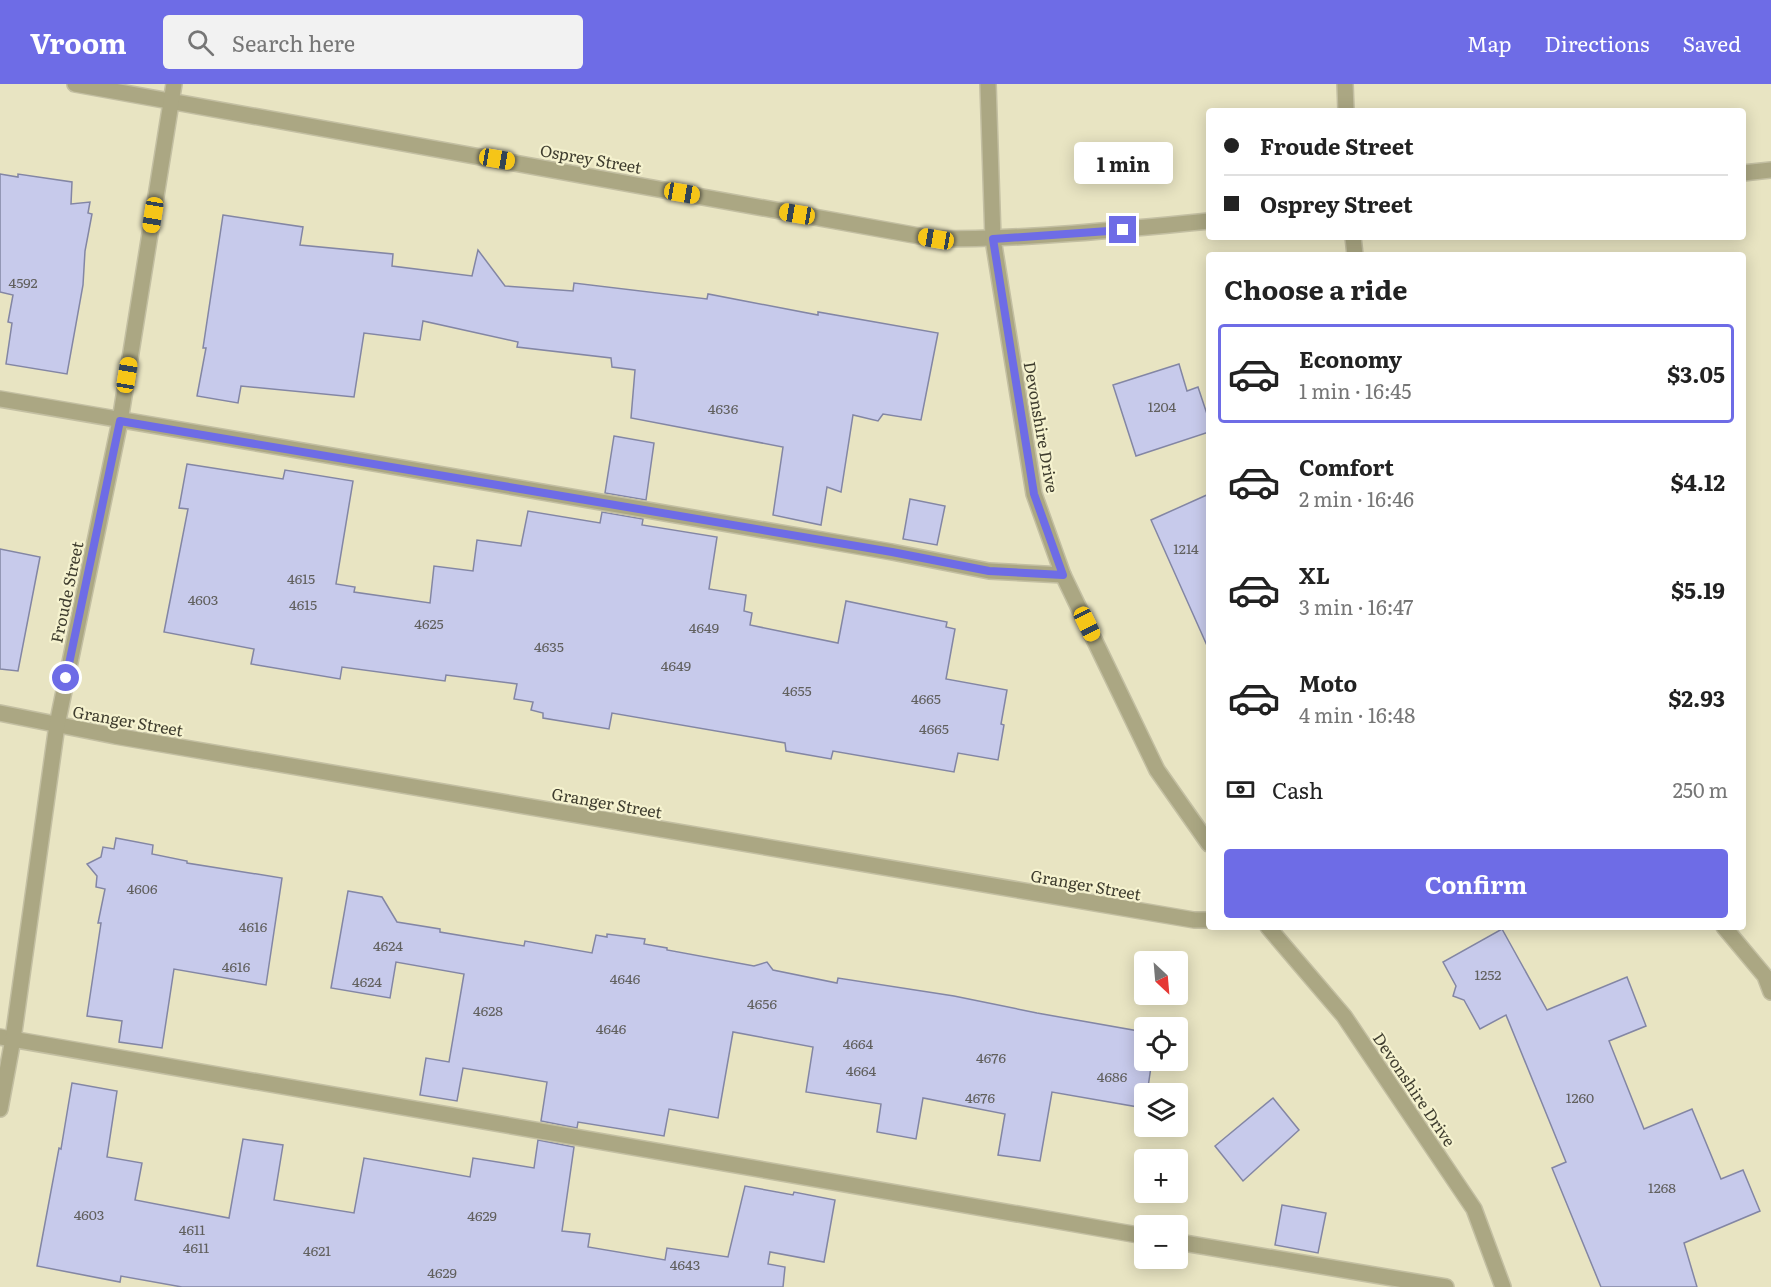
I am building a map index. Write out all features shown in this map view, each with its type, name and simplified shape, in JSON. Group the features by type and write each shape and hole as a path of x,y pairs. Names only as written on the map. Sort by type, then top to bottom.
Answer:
{"street":[{"name":"Osprey Street","path":"75,84 936,239 1059,236 1206,221"},
{"name":"Froude Street","path":"0,1109 6,1038 57,725 120,421 174,84"},
{"name":"Devonshire Drive","path":"988,84 993,239 1034,494 1063,575 1157,770 1206,840"},
{"path":"1345,84 1346,108"},
{"path":"1746,173 1771,170"},
{"path":"0,399 892,552 989,571 1063,575"},
{"name":"Granger Street","path":"0,713 57,725 1194,920 1206,920"},
{"name":"Devonshire Drive","path":"1271,930 1344,1016 1474,1209 1503,1287"},
{"path":"1727,930 1765,975 1771,992"},
{"path":"6,1038 1134,1234"},
{"path":"1188,1244 1446,1287"}],"building":[{"path":"0,174 18,177 18,174 72,182 71,204 90,202 88,213 92,214 85,251 83,285 67,374 6,364 12,323 8,322 13,295 0,292"},
{"path":"223,215 303,227 300,245 393,254 392,266 472,276 478,250 505,286 573,291 574,283 707,299 708,294 818,315 818,312 938,333 921,420 883,414 878,421 853,415 841,492 827,487 821,525 773,515 783,447 631,418 635,370 612,367 611,358 517,347 518,342 423,321 420,340 364,333 354,397 241,386 238,403 197,396 206,348 203,348"},
{"path":"1179,364 1187,391 1198,387 1206,411 1206,433 1136,456 1113,385"},
{"path":"614,436 654,443 646,500 605,493"},
{"path":"187,464 283,479 285,470 353,481 336,584 355,587 354,592 430,603 434,566 473,571 477,540 521,546 528,511 600,523 602,512 643,519 642,525 717,537 709,589 746,595 744,611 752,613 750,625 838,643 846,601 947,622 946,627 955,629 946,679 1007,690 998,760 958,753 954,772 833,751 831,759 786,751 785,743 612,713 609,729 543,718 543,713 531,710 533,702 514,699 517,684 446,675 445,681 342,667 340,679 251,664 254,649 164,632 188,509 179,508"},
{"path":"1206,495 1206,643 1151,520"},
{"path":"910,499 945,506 937,545 903,539"},
{"path":"0,549 40,557 18,671 0,669"},
{"path":"116,838 153,845 152,854 187,861 187,863 282,878 266,985 174,969 162,1048 119,1042 122,1021 87,1016 101,923 98,923 105,889 96,887 97,876 87,864 101,857 103,847 114,849"},
{"path":"348,891 382,897 397,922 440,929 440,932 524,946 525,941 592,953 596,935 607,937 607,934 645,939 644,944 667,948 667,950 754,966 767,962 773,970 837,983 838,978 954,996 1134,1030 1134,1071 1150,1071 1149,1083 1134,1083 1134,1106 1052,1092 1040,1161 998,1155 1005,1114 923,1098 916,1139 877,1132 881,1104 806,1092 813,1047 733,1032 718,1118 669,1109 664,1136 578,1122 577,1128 541,1121 547,1082 463,1068 457,1101 420,1095 426,1058 449,1062 464,974 396,962 390,998 331,988"},
{"path":"1503,930 1547,1010 1627,977 1646,1026 1609,1041 1644,1129 1692,1109 1721,1179 1743,1170 1760,1211 1684,1243 1697,1287 1601,1287 1552,1168 1566,1162 1506,1015 1480,1029 1464,1000 1453,996 1456,986 1443,962"},
{"path":"72,1083 117,1091 107,1157 142,1163 135,1200 229,1218 243,1139 283,1145 274,1200 354,1213 364,1158 470,1177 473,1158 534,1168 538,1140 574,1147 562,1231 590,1234 588,1247 665,1260 667,1248 728,1257 745,1186 835,1200 824,1262 770,1252 768,1264 785,1267 783,1287 182,1287 121,1276 120,1282 37,1266"},
{"path":"1273,1098 1299,1130 1243,1181 1215,1146"},
{"path":"1282,1205 1326,1213 1318,1253 1275,1245"}],"route":[{"path":"66,678 120,421 892,552 989,571 1063,575 1034,494 993,239 1123,230"}]}
